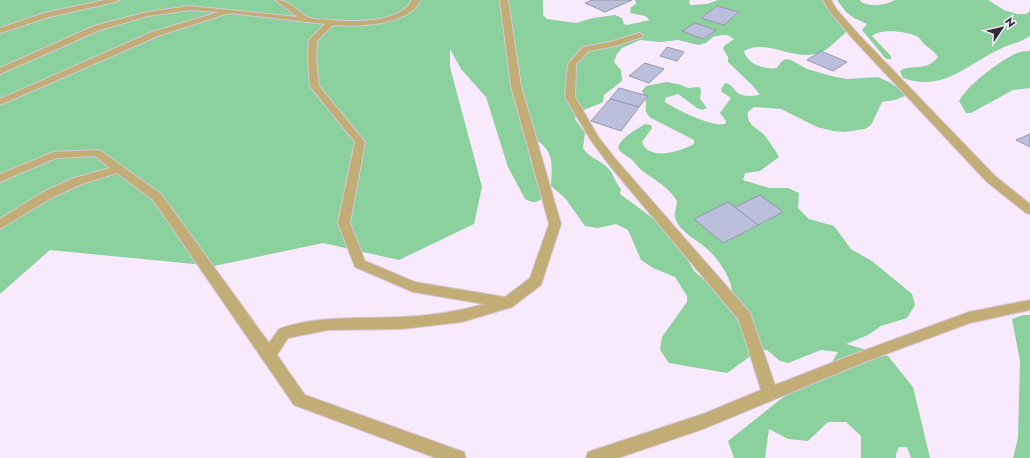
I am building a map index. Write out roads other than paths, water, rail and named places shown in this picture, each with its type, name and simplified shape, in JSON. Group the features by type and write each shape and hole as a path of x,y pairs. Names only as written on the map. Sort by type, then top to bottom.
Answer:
{"street":[{"path":"0,31 47,15 115,0"},
{"path":"281,0 308,20"},
{"path":"0,71 97,28 147,14 190,8 352,24 381,21 403,13 415,3 416,0"},
{"path":"269,355 284,333 328,324 402,323 462,316 507,303 536,281 555,224 516,86 504,0"},
{"path":"827,0 834,11 857,38 991,179 1030,210"},
{"path":"0,102 155,34 232,11"},
{"path":"331,22 313,40 312,60 315,86 360,142 344,223 360,264 413,288 507,303"},
{"path":"639,35 612,44 586,49 572,64 570,97 595,139 614,164 745,317 770,394"},
{"path":"0,178 54,155 97,153 157,197 300,400 458,458"},
{"path":"0,225 49,194 78,181 119,169"},
{"path":"594,458 702,421 862,357 969,318 1030,305"}]}
